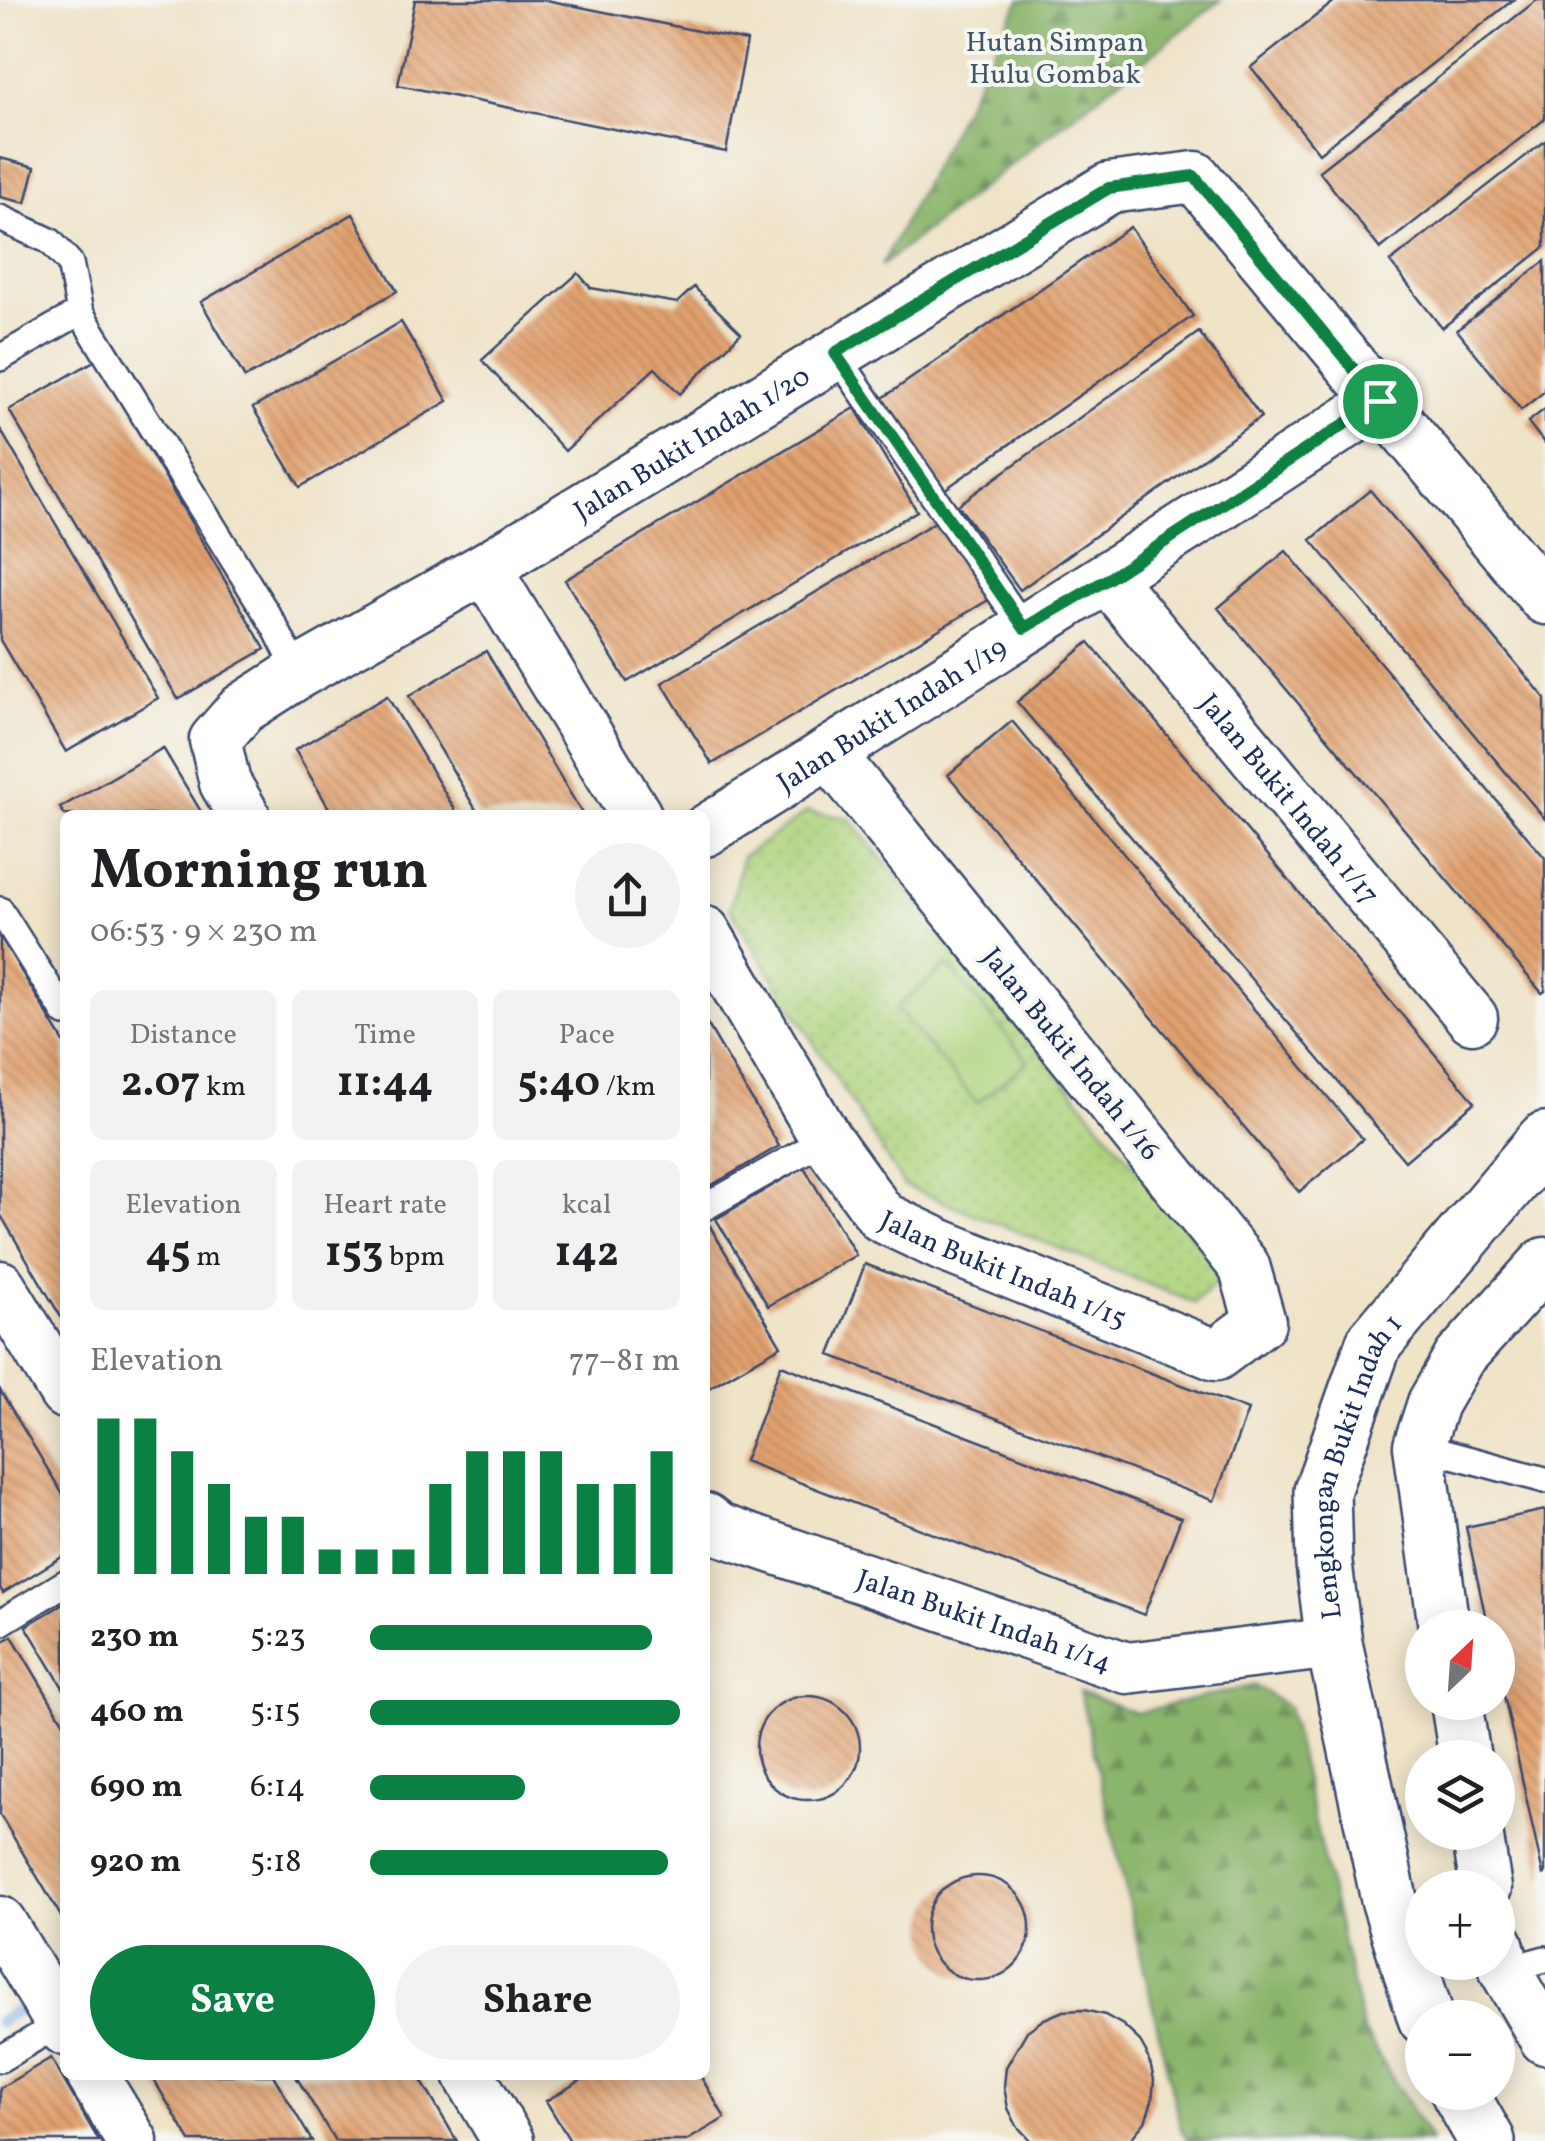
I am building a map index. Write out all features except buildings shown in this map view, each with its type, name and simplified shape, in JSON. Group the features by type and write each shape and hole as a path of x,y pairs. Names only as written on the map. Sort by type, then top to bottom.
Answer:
{"street":[{"name":"Jalan Bukit Indah 1/20","path":"241,810 225,783 215,740 242,709 484,568 1109,188 1194,176 1380,401"},
{"name":"Jalan Bukit Indah 1/19","path":"710,828 1108,579 1380,401"},
{"path":"1380,401 1545,599"},
{"path":"484,568 633,810"},
{"name":"Jalan Bukit Indah 1/17","path":"1108,579 1472,1018"},
{"name":"Jalan Bukit Indah 1/16","path":"829,754 1244,1266 1260,1322 1216,1355"},
{"name":"Jalan Bukit Indah 1/15","path":"710,941 826,1139 882,1217 941,1245 1216,1355"},
{"name":"Lengkongan Bukit Indah 1","path":"1421,2000 1390,1900 1334,1643 1324,1564 1322,1490 1374,1343 1545,1140"},
{"path":"1442,1610 1419,1446 1433,1403 1459,1358 1545,1263"},
{"path":"0,1286 60,1383"},
{"name":"Jalan Bukit Indah 1/14","path":"710,1523 1127,1668 1334,1643"},
{"path":"0,1922 60,2021"},
{"path":"1516,1958 1545,2039"},
{"path":"95,2080 132,2141"},
{"path":"471,2080 508,2141"},
{"path":"1469,2110 1486,2141"}],"lane":[{"path":"0,218 50,241 70,264 80,312 276,627 298,674"},
{"path":"0,358 80,312"},
{"path":"835,353 1024,628"},
{"path":"0,910 60,1005"},
{"path":"710,1204 826,1139"},
{"path":"1419,1446 1545,1480"},
{"path":"0,1622 60,1587"},
{"path":"0,2058 60,2028"}],"green space":[{"name":"Hutan Simpan Hulu Gombak","path":"1020,0 1221,0 881,266"},
{"path":"807,812 849,818 1224,1275 1195,1303 904,1186 730,909 742,857"},
{"path":"948,965 1028,1061 977,1103 896,1008"},
{"path":"1254,1685 1288,1707 1363,2030 1405,2099 1405,2110 1412,2110 1431,2141 1188,2141 1181,2129 1080,1692 1136,1713"}],"waterway":[{"path":"0,2021 19,2009"}],"route":[{"path":"1194,176 1380,401 1108,579 1024,628 835,353 1109,188 1194,176"}]}
